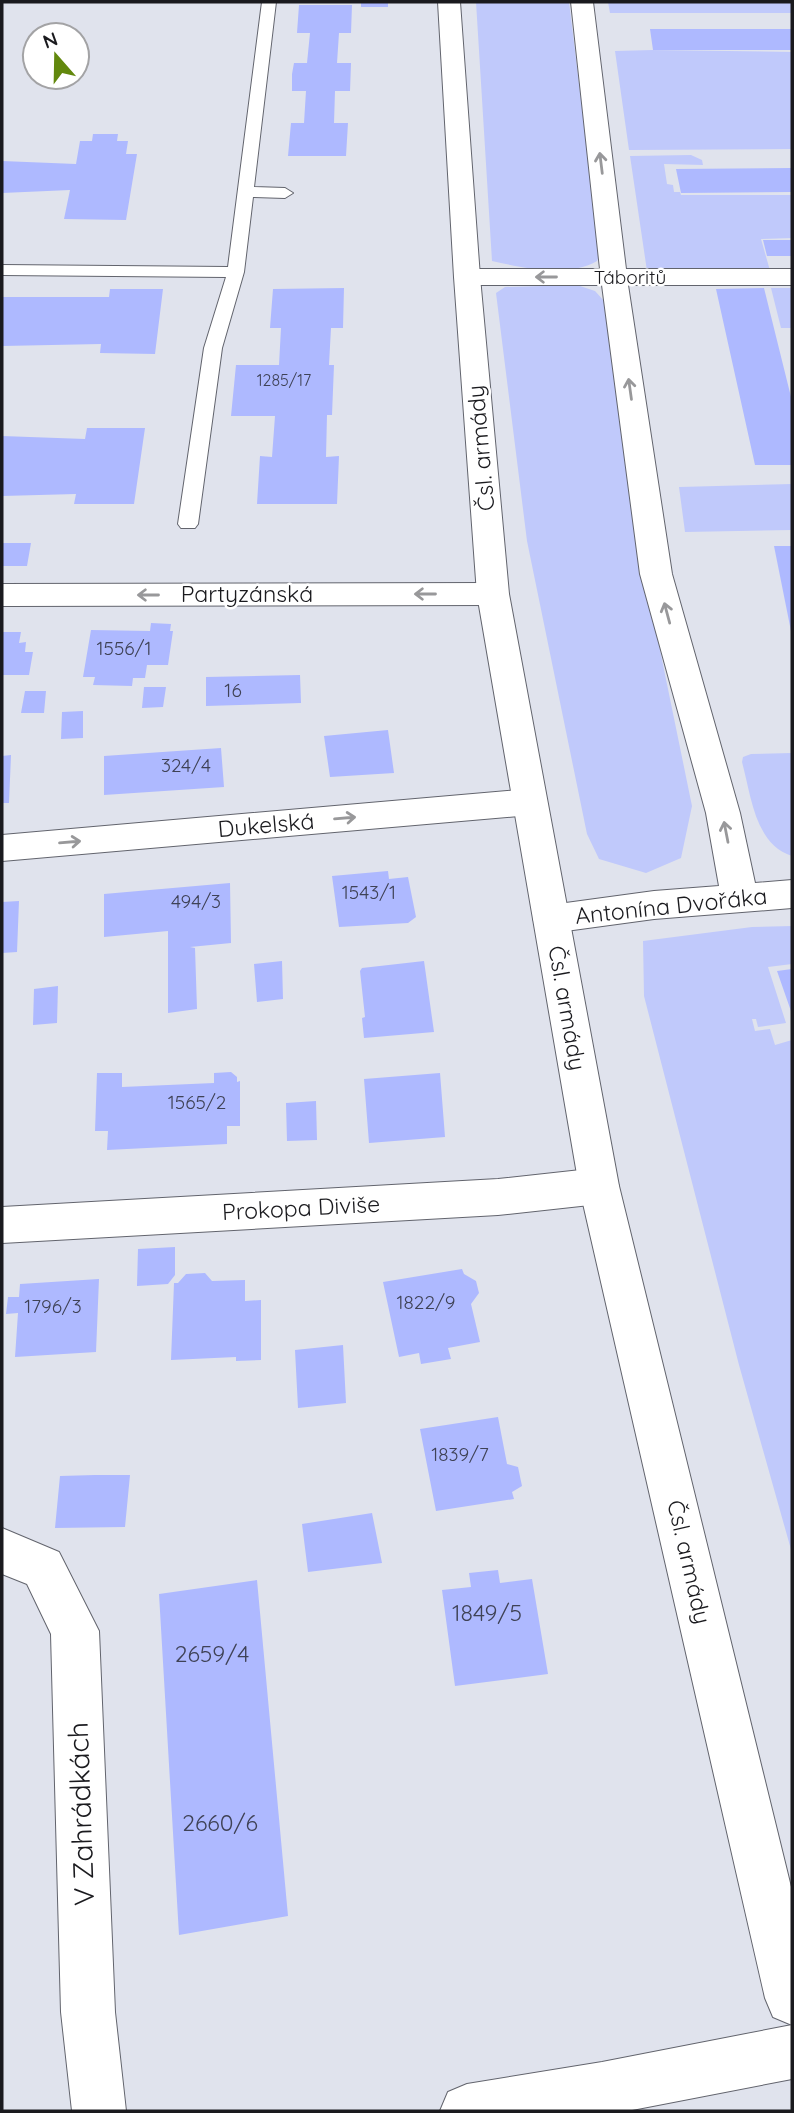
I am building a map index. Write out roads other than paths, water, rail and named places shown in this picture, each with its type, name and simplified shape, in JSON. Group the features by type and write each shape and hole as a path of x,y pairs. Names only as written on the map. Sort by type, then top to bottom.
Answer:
{"street":[{"name":"Čsl. armády","path":"449,2 467,277 493,593 599,1186 792,1998"},
{"path":"582,2 614,278 656,573 723,813 740,899"},
{"name":"Táboritů","path":"467,277 792,277"},
{"name":"Partyzánská","path":"2,595 493,593"},
{"name":"Dukelská","path":"2,848 530,802"},
{"name":"Antonína Dvořáka","path":"551,919 654,905 792,894"},
{"name":"Prokopa Diviše","path":"2,1225 498,1197 599,1186"},
{"name":"V Zahrádkách","path":"2,1551 43,1568 75,1631 88,2012 99,2111"},
{"path":"467,2111 603,2089 792,2052"}],"lane":[{"path":"188,524 213,348 236,272 269,2"},
{"path":"246,192 285,193"},
{"path":"2,271 236,272"}]}
